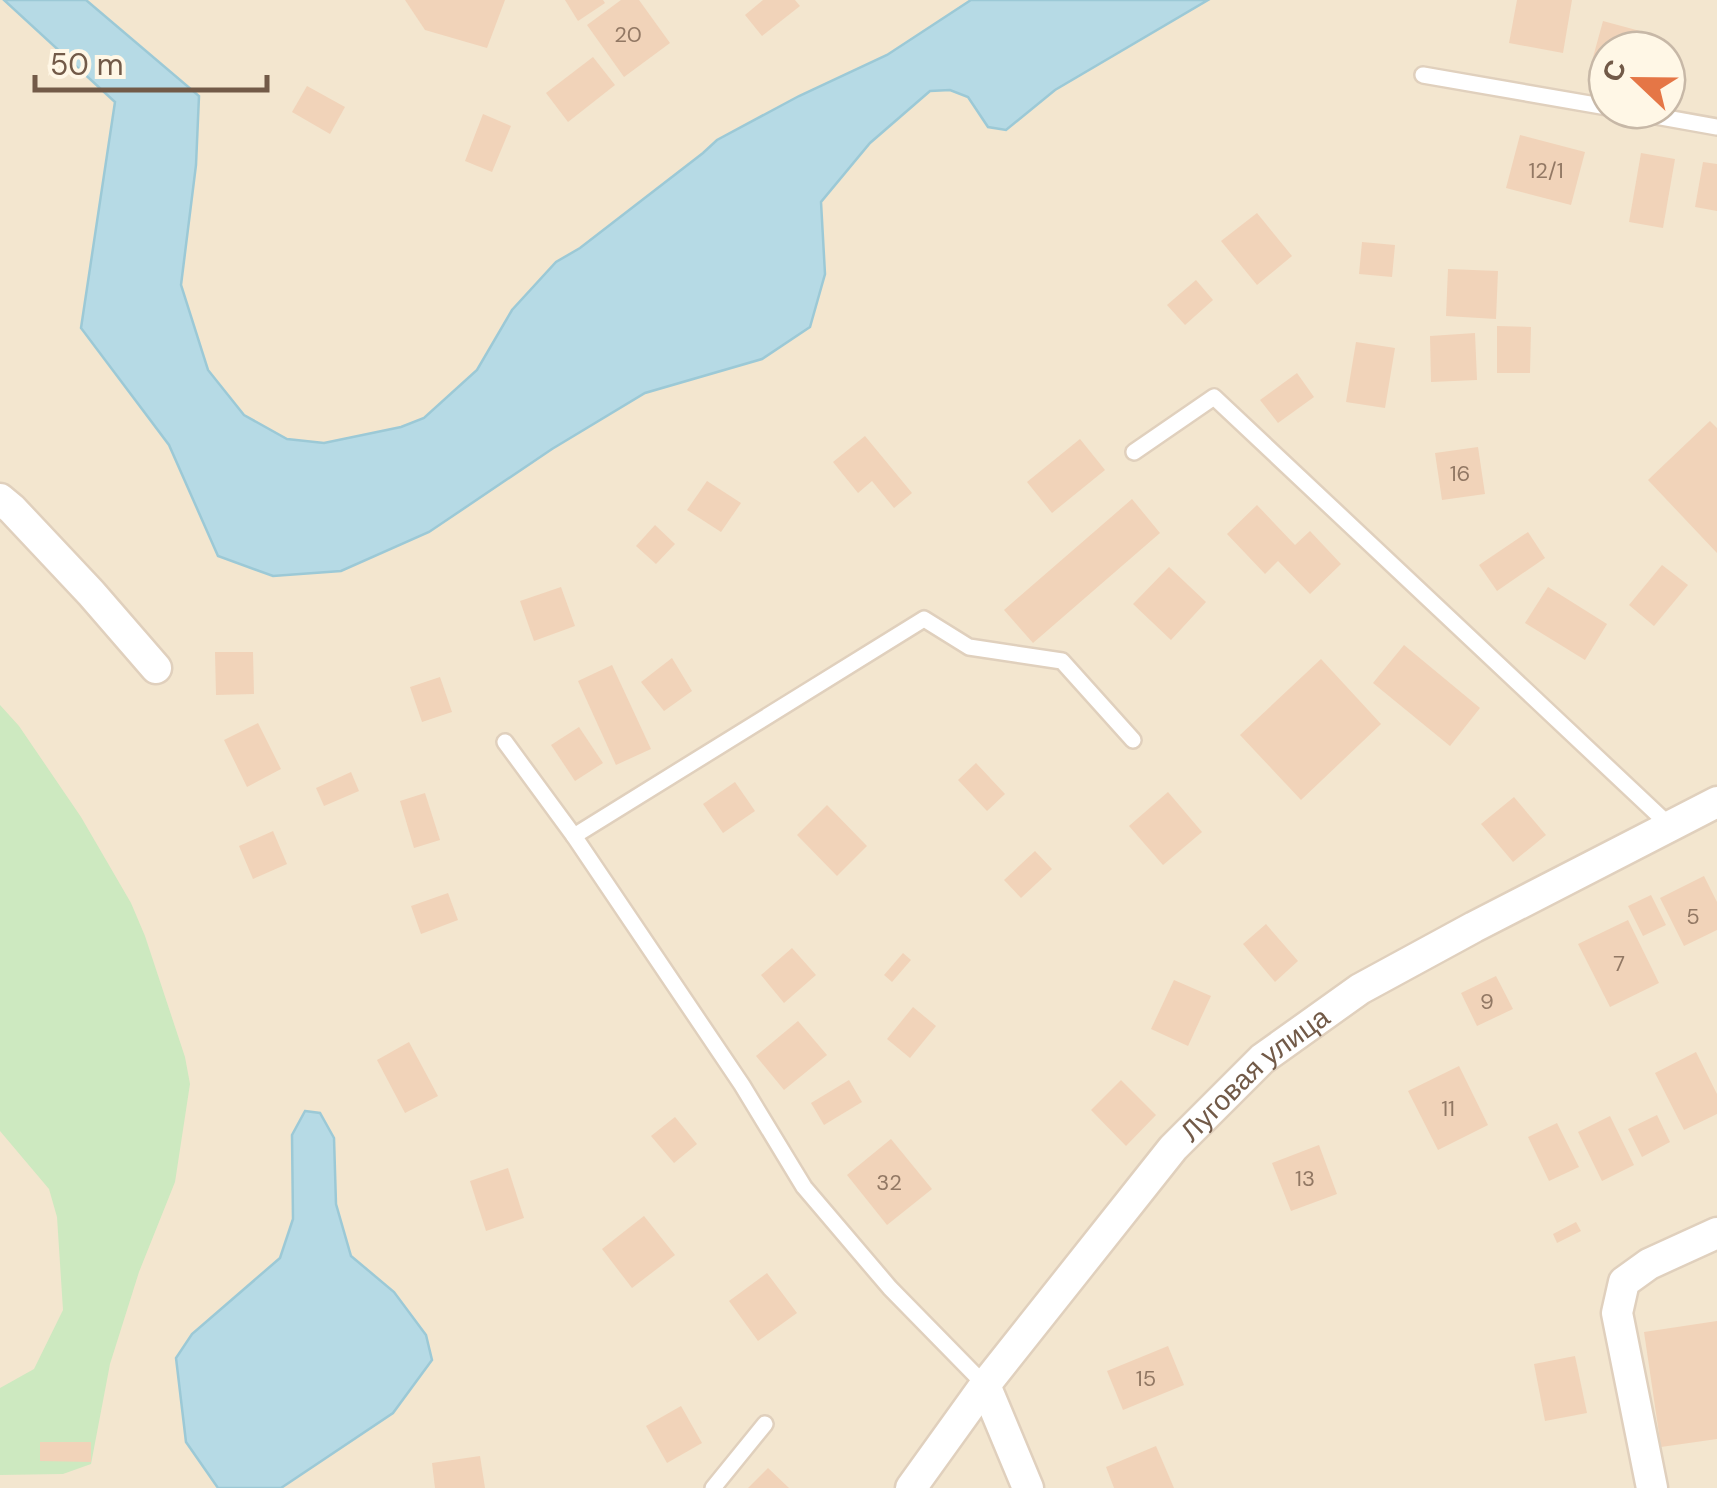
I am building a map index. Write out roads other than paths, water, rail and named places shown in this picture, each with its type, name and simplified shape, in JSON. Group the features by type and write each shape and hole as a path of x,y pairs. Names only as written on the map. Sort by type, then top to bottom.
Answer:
{"street":[{"path":"0,499 91,593 156,668"},
{"name":"Луговая улица","path":"911,1488 985,1385 1172,1148 1262,1059 1360,988 1717,802"},
{"path":"1652,1488 1617,1312 1624,1282 1649,1264 1717,1233"},
{"path":"985,1385 1028,1488"}],"lane":[{"path":"1424,75 1587,104"},
{"path":"1687,122 1717,127"},
{"path":"1134,452 1214,397 1670,826"},
{"path":"574,836 924,619 969,647 1062,661 1133,740"},
{"path":"505,742 574,836 742,1085 804,1186 890,1288 985,1385"},
{"path":"713,1488 765,1424"}],"water":[{"path":"4,0 86,0 199,96 196,165 181,285 208,370 244,415 287,439 324,443 401,427 424,418 477,370 512,310 556,262 580,248 717,140 887,55 971,0 1208,0 1055,90 1006,130 988,127 968,97 950,90 930,91 870,143 821,202 825,274 810,327 762,359 645,393 552,449 429,532 341,571 273,576 218,556 169,445 81,328 115,102"},
{"path":"305,1111 320,1113 334,1138 336,1204 351,1256 394,1292 426,1335 432,1360 393,1413 281,1488 218,1488 186,1442 176,1358 192,1334 280,1258 293,1219 292,1135"}]}
